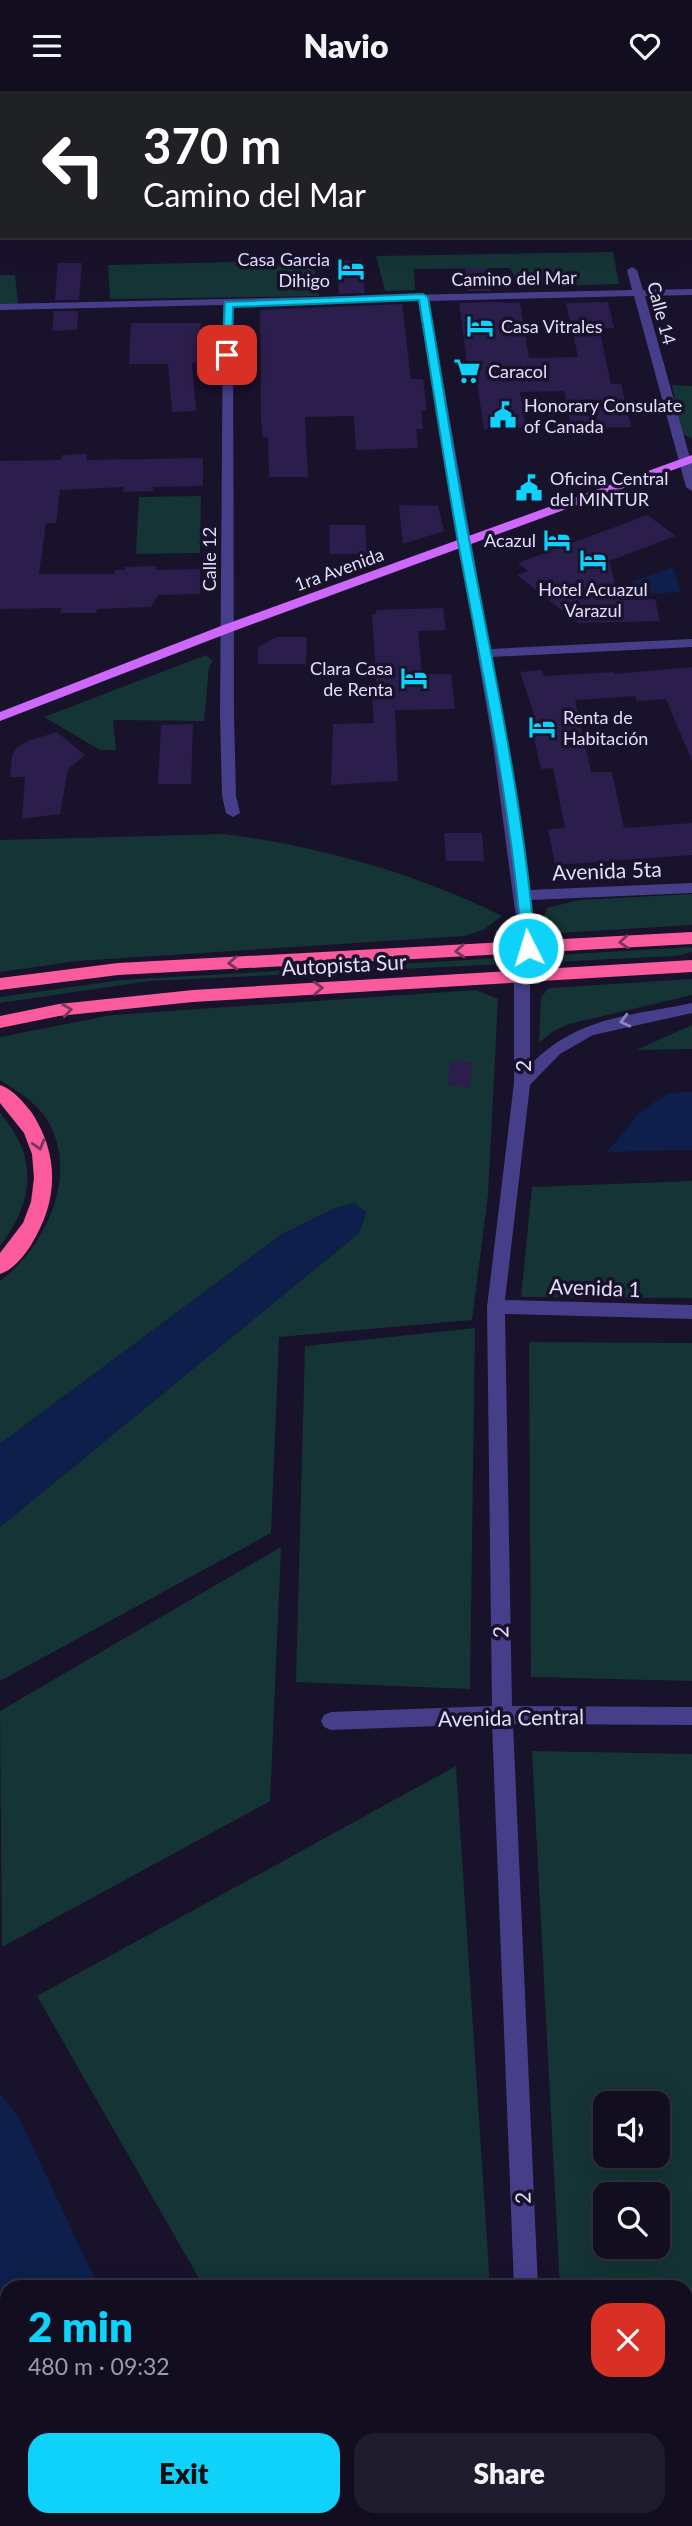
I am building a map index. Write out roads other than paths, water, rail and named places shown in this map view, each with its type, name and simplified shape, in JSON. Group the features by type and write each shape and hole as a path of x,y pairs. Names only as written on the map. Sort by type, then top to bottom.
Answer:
{"highway":[{"name":"Autopista Sur","path":"0,984 118,969 692,938"},
{"name":"Autopista Sur","path":"0,1022 60,1010 193,996 692,966"},
{"path":"0,1092 25,1115 32,1126 42,1151 45,1182 33,1221 0,1266"}],"main road":[{"name":"1ra Avenida","path":"0,717 226,629 688,460"}],"street":[{"name":"Calle 14","path":"632,270 688,460 692,487"},
{"name":"Camino del Mar","path":"0,307 692,292"},
{"path":"423,297 464,542 486,653 524,895 528,948"},
{"name":"Calle 12","path":"228,304 226,629 229,796 233,813"},
{"path":"486,653 692,643"},
{"name":"Avenida 5ta","path":"524,895 692,888"},
{"name":"2","path":"522,977 522,1083 496,1307 502,1715 526,2280"},
{"path":"522,1083 554,1050 589,1030 692,1008"},
{"name":"Avenida 1","path":"496,1307 692,1312"},
{"name":"Avenida Central","path":"331,1721 502,1715 692,1716"}],"water":[{"path":"673,567 681,592 631,595 626,584"},
{"path":"692,1092 692,1150 607,1152 641,1111 669,1093"},
{"path":"355,1203 366,1212 359,1233 0,1527 0,1444 282,1234 335,1208"},
{"path":"0,2093 20,2120 96,2280 0,2280"}],"place":[{"name":"Casa Garcia Dihigo","path":"351,269"},
{"name":"Casa Vitrales","path":"480,326"},
{"name":"Caracol","path":"467,371"},
{"name":"Honorary Consulate of Canada","path":"503,415"},
{"name":"Oficina Central del MINTUR","path":"529,488"},
{"name":"Acazul","path":"557,540"},
{"name":"Hotel Acuazul Varazul","path":"593,560"},
{"name":"Clara Casa de Renta","path":"414,678"},
{"name":"Renta de Habitación","path":"542,727"}]}
